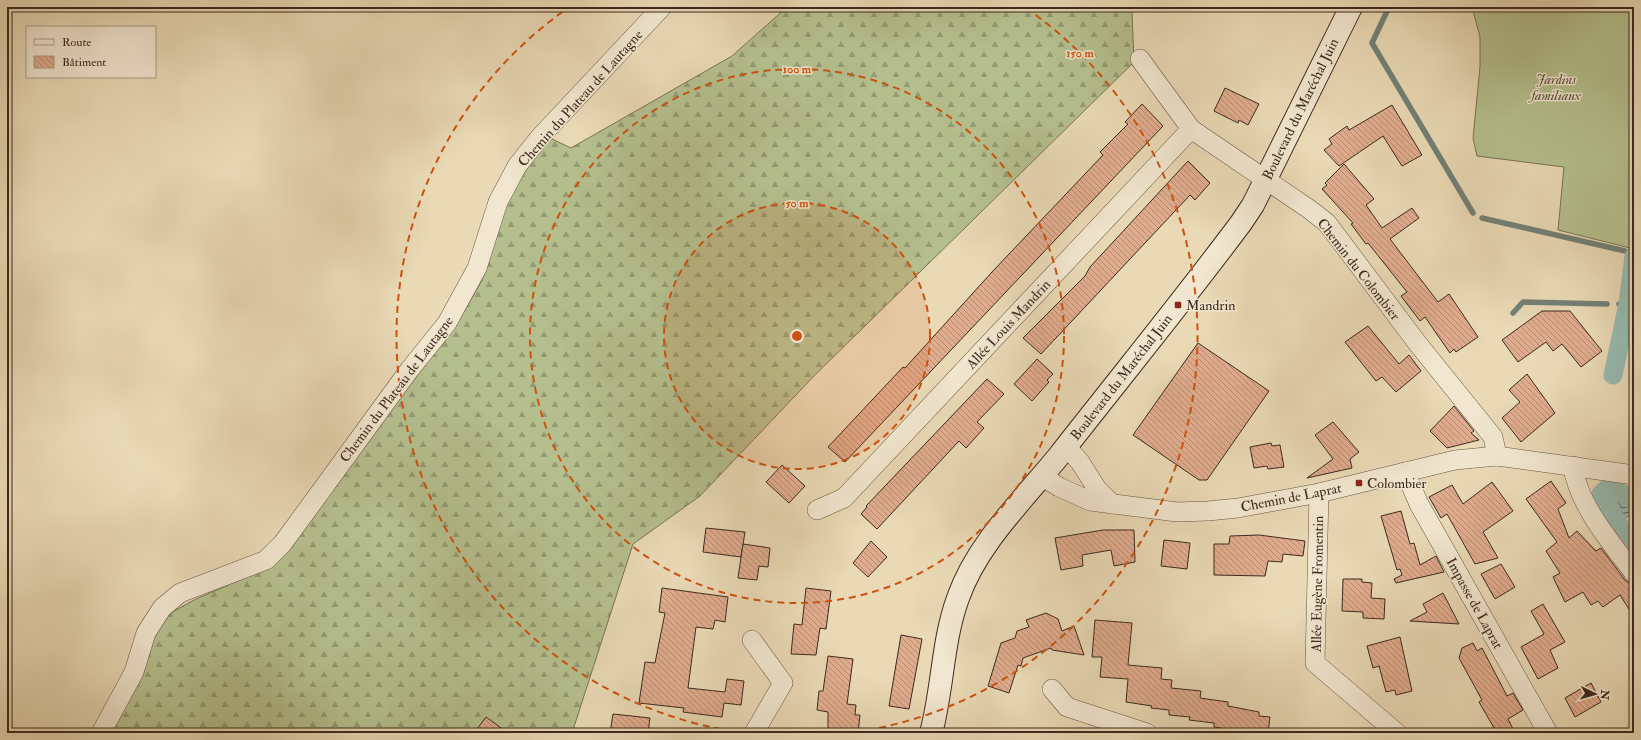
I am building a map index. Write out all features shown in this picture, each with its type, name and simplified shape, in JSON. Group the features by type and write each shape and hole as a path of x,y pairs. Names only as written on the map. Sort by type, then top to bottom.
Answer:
{"main road":[{"name":"Boulevard du Maréchal Juin","path":"931,733 947,636 958,598 970,571 988,541 1066,446 1241,224 1253,205 1350,7"}],"street":[{"name":"Chemin du Plateau de Lautagne","path":"100,733 134,672 146,632 162,608 180,592 266,560 283,543 410,369 447,323 477,268 498,202 516,166 540,137 662,7"},
{"name":"Chemin du Colombier","path":"1140,59 1191,129 1264,180 1309,208 1327,223 1418,344 1493,437 1497,456"},
{"name":"Allée Louis Mandrin","path":"817,510 844,498 1191,129"},
{"path":"1066,446 1080,462 1098,489 1112,504"},
{"name":"Chemin de Laprat","path":"1042,476 1059,487 1090,502 1177,512 1238,508 1319,492 1455,460 1497,456 1634,475"},
{"path":"1573,466 1574,478 1598,525 1634,573"},
{"name":"Impasse de Laprat","path":"1405,472 1419,504 1548,733"},
{"name":"Allée Eugène Fromentin","path":"1319,492 1315,663 1397,733"},
{"path":"752,640 784,683 754,733"},
{"path":"1052,689 1067,707 1147,733"}],"green space":[{"path":"787,7 1135,7 1132,13 1134,62 814,376 700,496 633,544 572,733 111,733 159,624 174,611 196,599 251,575 464,312 482,280 499,225 512,192 532,159 552,139 571,148 732,56"},
{"name":"Jardins familiaux","path":"1472,7 1634,7 1634,249 1558,230 1564,167 1477,156 1473,138 1480,67 1480,37"}],"water":[{"path":"1607,485 1634,489 1633,515 1618,520 1603,495 1606,494"}],"building":[{"path":"1225,88 1259,104 1248,125 1239,120 1238,123 1214,111"},
{"path":"1142,104 1163,126 845,462 828,447 903,367 905,368 992,272 1103,155 1100,152 1128,124 1125,122"},
{"path":"1392,105 1422,155 1402,166 1383,136 1339,166 1324,150 1332,144 1329,139 1347,126 1349,130"},
{"path":"1188,161 1210,183 1195,200 1190,195 1041,354 1023,338 1085,276 1090,267"},
{"path":"1344,164 1374,199 1366,205 1382,228 1412,208 1419,218 1390,239 1438,302 1449,294 1478,337 1456,352 1454,349 1450,353 1425,317 1420,321 1401,296 1407,292 1368,243 1366,244 1351,224 1353,223 1322,189 1327,185 1325,183"},
{"path":"1542,311 1570,311 1602,351 1581,367 1562,344 1553,351 1546,342 1518,362 1502,340"},
{"path":"1368,326 1399,364 1409,355 1421,371 1396,392 1382,377 1376,381 1345,342"},
{"path":"1198,343 1269,391 1207,480 1199,480 1133,435"},
{"path":"1037,359 1053,374 1047,380 1049,382 1032,401 1014,384"},
{"path":"1527,374 1555,413 1521,442 1502,418 1520,402 1509,390"},
{"path":"987,379 1004,394 977,422 984,428 966,448 959,441 877,529 861,514 867,507 866,506"},
{"path":"1454,406 1474,431 1471,433 1479,440 1447,448 1430,431"},
{"path":"1333,422 1359,452 1350,459 1352,468 1307,478 1333,459 1315,435"},
{"path":"1271,443 1272,446 1280,445 1284,467 1268,469 1267,466 1254,468 1250,447"},
{"path":"782,465 805,486 789,503 766,482"},
{"path":"1551,481 1566,503 1558,509 1569,538 1577,531 1596,551 1601,548 1625,580 1634,586 1634,617 1620,595 1603,607 1598,601 1591,605 1583,592 1565,602 1553,577 1560,573 1546,551 1557,542 1526,499"},
{"path":"1492,482 1513,511 1483,532 1498,558 1475,564 1447,514 1441,518 1429,497 1452,485 1463,504"},
{"path":"1401,511 1410,544 1414,543 1420,565 1436,556 1444,572 1396,583 1394,579 1402,575 1400,569 1397,570 1381,516"},
{"path":"706,528 745,532 741,557 703,552"},
{"path":"1103,530 1134,530 1135,562 1114,566 1111,550 1082,555 1083,566 1061,570 1055,538"},
{"path":"1259,535 1305,541 1303,556 1283,554 1282,562 1268,561 1265,576 1214,575 1214,544 1229,544 1230,536"},
{"path":"1164,540 1190,543 1187,569 1161,566"},
{"path":"871,541 887,557 868,577 853,563"},
{"path":"743,544 770,548 768,567 759,566 757,580 738,578"},
{"path":"1501,564 1515,587 1495,599 1481,574"},
{"path":"1343,579 1362,579 1362,582 1372,583 1371,598 1385,599 1384,619 1363,618 1363,612 1342,611"},
{"path":"662,588 728,597 725,622 715,620 713,629 696,627 688,688 725,692 727,679 744,681 741,705 724,703 722,717 683,712 684,708 639,703 645,662 655,663 665,613 659,612"},
{"path":"806,588 831,591 826,629 820,628 816,655 791,654 794,624 802,625"},
{"path":"1443,593 1459,624 1410,621 1427,612 1423,604"},
{"path":"1543,604 1565,642 1550,650 1558,668 1538,679 1521,647 1544,634 1531,611"},
{"path":"1046,613 1058,619 1062,631 1074,626 1084,655 1052,650 1051,648 1023,658 1021,666 1018,665 1009,693 988,686 1001,643 1015,638 1017,631 1029,627 1026,620"},
{"path":"1095,620 1132,623 1128,665 1162,668 1161,679 1172,680 1171,688 1201,691 1200,698 1228,702 1228,706 1259,712 1259,716 1270,717 1268,733 1232,733 1232,730 1214,727 1214,723 1189,720 1190,717 1169,715 1169,710 1151,708 1152,706 1126,702 1128,679 1100,677 1102,657 1092,657"},
{"path":"901,635 922,639 909,709 889,706"},
{"path":"1400,637 1412,691 1396,695 1395,690 1386,692 1379,666 1373,668 1367,646"},
{"path":"1473,643 1477,651 1482,648 1507,696 1513,693 1523,710 1508,719 1515,733 1497,733 1479,702 1482,700 1459,658 1462,648"},
{"path":"828,656 853,659 847,704 856,705 855,715 860,715 858,733 828,733 828,712 817,710 819,691 823,691"},
{"path":"1591,683 1601,702 1575,717 1565,698"},
{"path":"613,714 650,718 648,733 610,733"},
{"path":"486,717 508,733 474,733"}],"waterway":[{"path":"1389,7 1372,43 1473,213"},
{"path":"1482,218 1625,251"},
{"path":"1613,375 1628,304 1634,256"},
{"path":"1513,313 1523,302 1607,304"},
{"path":"1619,304 1628,304"},
{"path":"1634,500 1609,487 1601,494 1634,550"}],"place":[{"name":"Mandrin","path":"1178,305"},
{"name":"Colombier","path":"1359,483"}]}
